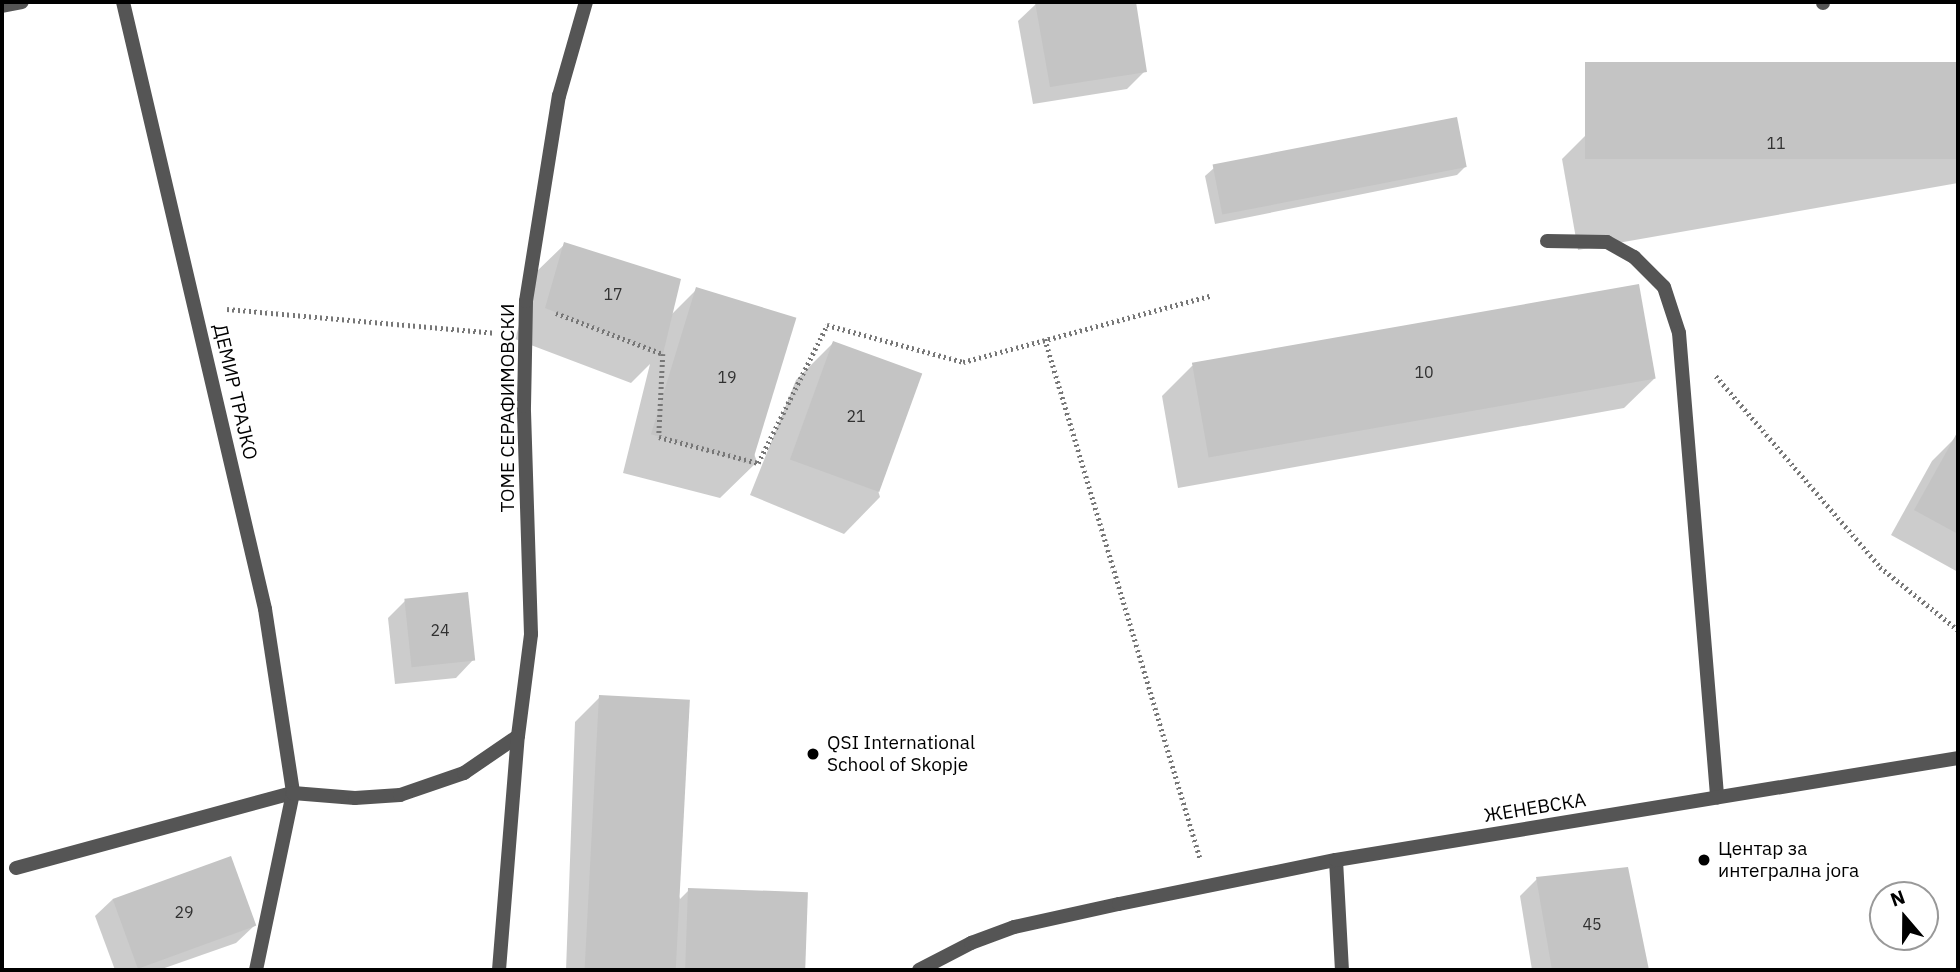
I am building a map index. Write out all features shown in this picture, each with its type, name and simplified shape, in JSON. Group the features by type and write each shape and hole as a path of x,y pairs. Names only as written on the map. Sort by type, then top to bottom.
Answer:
{"street":[{"path":"2,6 22,2"},
{"name":"ДЕМИР ТРАЈКО","path":"123,2 265,609 293,793 256,970"},
{"name":"ТОМЕ СЕРАФИМОВСКИ","path":"499,970 518,736 531,634 526,301 559,96 586,2"},
{"path":"1546,241 1607,242 1634,257 1664,287 1679,333 1717,797"},
{"path":"16,868 293,793 355,799 400,795 464,773 518,736"},
{"name":"ЖЕНЕВСКА","path":"919,970 971,943 1014,927 1119,904 1336,860 1958,758"},
{"path":"1336,860 1342,970"}],"path":[{"path":"526,301 663,354 659,437 758,463 827,325 963,362 1210,296"},
{"path":"195,306 525,336"},
{"path":"1045,339 1208,886"},
{"path":"1714,374 1880,567 1958,630"}],"building":[{"path":"1035,2 1136,2 1147,72 1050,87"},
{"path":"1585,62 1958,62 1958,159 1585,159"},
{"path":"1457,117 1467,167 1222,215 1213,165"},
{"path":"564,242 681,279 663,354 545,308"},
{"path":"1639,284 1656,379 1209,457 1192,363"},
{"path":"696,287 796,318 751,465 651,434"},
{"path":"833,341 922,373 879,492 790,459"},
{"path":"1958,431 1958,534 1914,510"},
{"path":"468,592 475,661 412,667 404,599"},
{"path":"599,695 690,700 676,970 585,970"},
{"path":"231,856 256,926 138,969 113,899"},
{"path":"1628,867 1649,970 1552,970 1536,877"},
{"path":"688,888 808,892 805,970 685,970"}],"place":[{"name":"QSI International School of Skopje","path":"813,754"},
{"name":"Центар за интегрална јога","path":"1704,860"}]}
